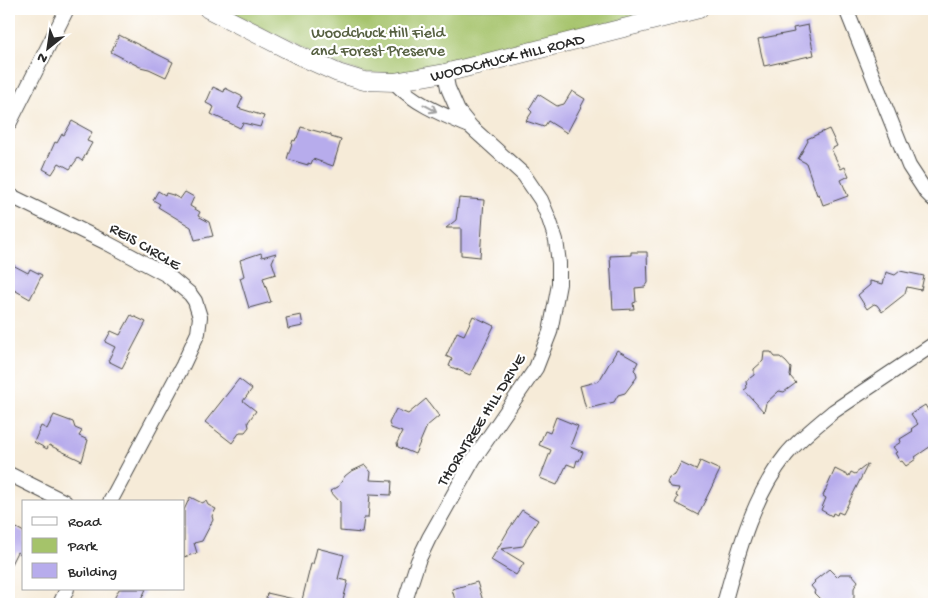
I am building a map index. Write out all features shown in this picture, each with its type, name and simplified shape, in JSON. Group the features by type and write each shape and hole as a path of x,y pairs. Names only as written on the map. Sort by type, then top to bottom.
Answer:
{"street":[{"path":"9,124 68,9"},
{"name":"WOODCHUCK HILL ROAD","path":"208,9 300,56 338,73 364,81 394,82 445,73 699,9"},
{"path":"846,9 909,166 926,192 934,200"},
{"name":"THORNTREE HILL DRIVE","path":"404,604 418,562 429,538 473,460 536,368 550,332 560,284 556,240 541,200 524,175 471,127 455,106 445,73"},
{"name":"THORNTREE HILL DRIVE","path":"394,82 405,94 428,108 471,127"},
{"name":"REIS CIRCLE","path":"9,195 107,242 167,275 190,294 195,302 200,317 198,333 111,500"},
{"path":"724,604 736,559 756,507 775,470 786,454 834,411 934,344"},
{"path":"9,474 61,500"},
{"path":"60,604 67,590"}],"green space":[{"name":"Woodchuck Hill Field and Forest Preserve","path":"223,9 671,9 444,66 392,74 366,73 334,64"}],"building":[{"path":"808,25 814,55 764,66 758,39 794,32 793,28"},
{"path":"119,35 173,62 166,77 140,67 111,52"},
{"path":"213,87 224,92 225,88 243,97 238,108 264,116 260,127 243,123 240,128 211,114 214,107 206,103"},
{"path":"572,91 585,99 567,133 548,121 544,127 526,121 532,112 529,109 538,94 557,106 564,104"},
{"path":"72,121 92,132 87,141 92,143 82,161 78,158 70,169 59,163 52,174 43,169 55,142 57,143 62,134 64,135"},
{"path":"301,127 331,135 331,137 341,140 333,166 313,159 311,164 308,163 308,165 287,159 293,140 295,141 297,138"},
{"path":"829,129 837,146 831,149 841,169 845,167 849,176 841,180 848,196 823,205 819,194 817,195 806,163 798,159 808,141 807,139"},
{"path":"158,191 180,199 185,192 194,197 190,206 200,212 198,216 209,222 213,236 195,240 191,227 158,207 160,204 153,200"},
{"path":"459,198 484,200 480,257 461,255 461,228 446,228 456,220"},
{"path":"631,252 647,252 648,283 645,287 635,288 636,302 633,303 634,309 613,310 610,256 631,255"},
{"path":"261,253 262,257 276,253 272,262 276,274 263,278 271,302 249,308 240,278 244,276 240,260"},
{"path":"9,263 28,273 30,269 42,275 30,299 9,287"},
{"path":"900,271 924,276 921,290 907,287 905,294 882,312 874,304 867,309 858,295 870,285 870,281 883,284 886,272 895,275"},
{"path":"131,315 146,322 122,368 108,361 115,347 105,342 111,331 120,335"},
{"path":"301,315 303,326 288,329 286,318"},
{"path":"473,316 494,326 470,375 449,366 452,359 446,356 457,332 464,335"},
{"path":"617,350 638,362 634,370 637,377 625,393 618,395 614,402 586,409 580,386 599,381"},
{"path":"764,352 771,352 775,357 780,357 786,362 791,368 790,376 796,383 784,392 779,391 766,403 764,412 744,390 747,388 746,381 754,375 754,369 763,361"},
{"path":"239,379 252,389 243,401 256,411 248,422 249,427 245,432 240,432 232,443 205,422"},
{"path":"426,399 439,416 427,426 415,454 398,447 397,443 402,432 391,428 389,423 396,409 408,414"},
{"path":"925,405 934,420 934,444 915,457 916,459 906,466 902,461 900,462 895,453 897,452 893,447 901,442 900,439 913,431 911,429 918,424 911,414"},
{"path":"54,415 73,422 75,428 82,431 79,436 88,440 82,461 49,445 47,449 34,442 41,426 47,429"},
{"path":"556,417 578,426 570,447 583,452 579,461 577,460 575,467 567,464 557,485 540,478 551,450 539,445 545,431 550,433"},
{"path":"700,461 720,470 698,515 675,503 679,488 670,487 667,482 669,477 675,475 681,463 696,470"},
{"path":"868,464 843,514 838,512 837,515 833,513 832,516 821,510 826,498 823,496 835,469 849,476 851,472 855,474"},
{"path":"365,465 371,472 370,480 392,481 391,495 370,494 368,518 364,518 362,533 340,531 340,502 330,491 338,487 350,472"},
{"path":"190,497 202,503 206,501 208,505 216,509 212,516 213,520 202,541 194,543 197,553 185,557 185,508"},
{"path":"522,510 538,520 523,546 501,549 524,563 516,575 491,560"},
{"path":"9,524 22,531 22,555 17,552 9,568"},
{"path":"317,548 344,555 338,579 348,581 342,604 301,604"},
{"path":"829,569 837,577 840,574 852,574 858,581 854,588 854,598 847,604 825,604 814,593 815,591 811,586 814,581"},
{"path":"477,582 484,604 456,604 452,589"},
{"path":"118,590 146,590 139,604 120,604 113,601"},
{"path":"267,593 298,600 298,604 265,604"}]}
